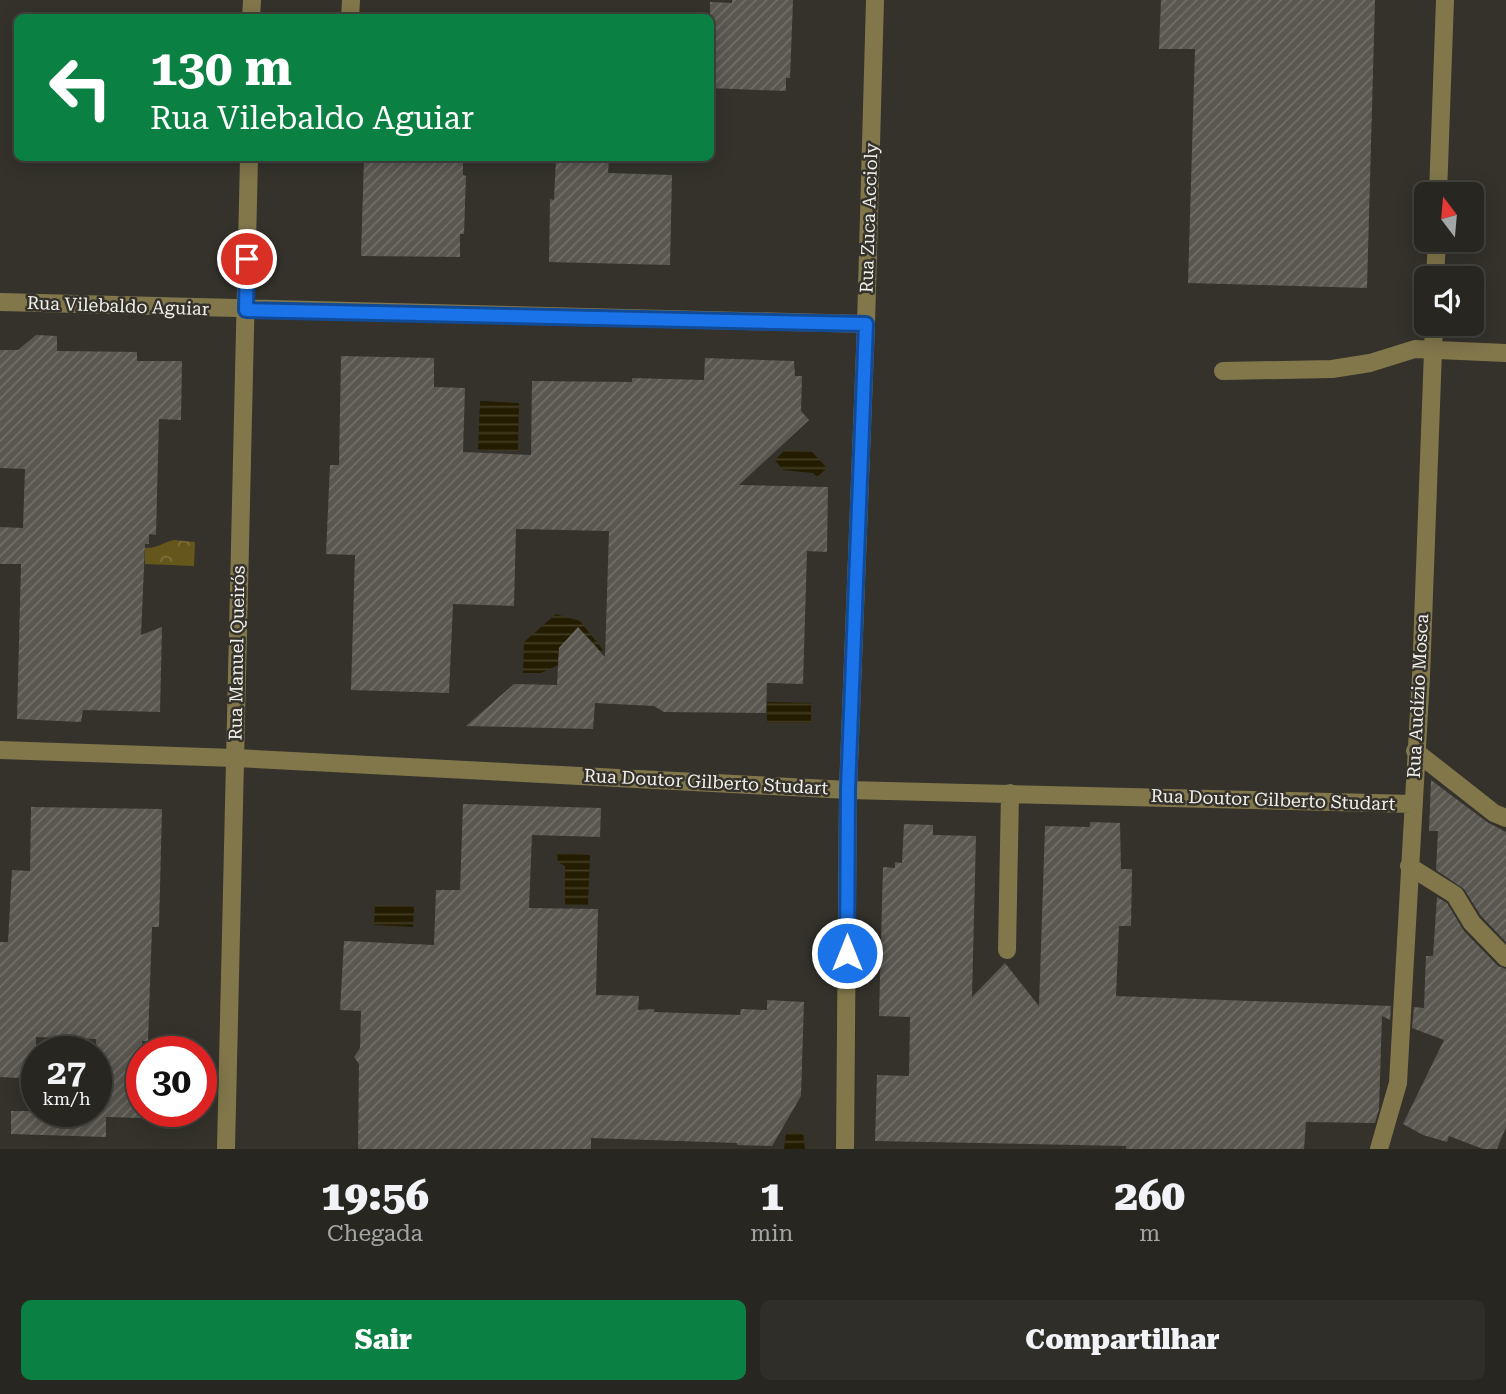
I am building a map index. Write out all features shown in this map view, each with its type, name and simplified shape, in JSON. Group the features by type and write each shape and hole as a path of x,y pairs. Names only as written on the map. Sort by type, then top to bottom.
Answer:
{"street":[{"name":"Rua Zuca Accioly","path":"845,1149 848,790 876,0"},
{"path":"1438,182 1445,0"},
{"name":"Rua Manuel Queirós","path":"226,1149 249,161"},
{"name":"Rua Vilebaldo Aguiar","path":"0,302 866,324"},
{"name":"Rua Audízio Mosca","path":"1379,1149 1398,1083 1421,676 1434,336"},
{"path":"1223,371 1332,369 1370,363 1415,349 1506,353"},
{"name":"Rua Doutor Gilberto Studart","path":"0,750 235,758 848,790 1413,804"},
{"path":"1415,751 1494,813 1506,818"},
{"path":"1007,950 1010,793"},
{"path":"1409,866 1455,895 1472,922 1506,958"}],"green space":[{"path":"174,540 195,542 194,566 145,564 145,548"}],"shaded area":[{"path":"480,401 519,403 518,451 478,450"},
{"path":"785,450 812,452 827,468 817,477 813,473 783,470 775,460"},
{"path":"556,614 580,621 603,650 602,659 597,658 598,648 578,627 559,648 558,665 541,673 523,673 524,642"},
{"path":"767,702 811,703 811,723 767,723"},
{"path":"557,853 590,855 588,905 565,905 565,866 558,862"},
{"path":"375,905 414,906 413,927 374,925"},
{"path":"788,1132 803,1133 805,1149 784,1149"}],"building":[{"path":"732,0 793,0 790,78 786,78 786,91 714,88 714,14 710,14 710,2 732,3"},
{"path":"1161,0 1375,0 1367,288 1188,283 1195,49 1159,49"},
{"path":"364,161 463,161 463,175 466,176 464,234 460,234 460,257 361,256"},
{"path":"556,161 609,161 608,173 672,175 670,265 549,262 550,199 554,200"},
{"path":"36,335 57,336 57,351 137,352 137,361 182,361 181,420 159,419 156,535 149,534 149,544 145,544 141,635 162,627 160,712 83,710 81,722 17,719 21,564 0,564 0,527 23,528 25,469 0,468 0,350 18,350"},
{"path":"341,356 434,358 434,387 465,388 463,452 531,455 532,381 632,382 632,378 704,380 705,358 794,361 795,376 802,376 801,411 809,420 739,485 828,487 827,552 807,551 803,684 767,683 766,713 664,712 654,706 595,703 593,729 466,726 514,684 557,685 559,648 578,627 605,657 609,531 516,529 514,606 453,604 449,693 351,690 355,555 326,554 330,465 339,465"},
{"path":"1431,780 1487,822 1506,832 1506,942 1481,916 1464,889 1436,870 1438,831 1429,831"},
{"path":"463,804 601,808 600,837 532,835 529,908 598,909 596,995 639,996 638,1010 740,1015 741,1009 767,1010 767,1000 804,1002 801,1096 772,1146 591,1138 591,1149 358,1149 359,1064 354,1057 360,1048 361,1011 340,1010 344,941 434,945 436,890 460,890"},
{"path":"31,807 162,809 159,927 152,927 148,1036 126,1036 126,1118 112,1117 112,1036 21,1036 21,1078 0,1077 0,942 8,942 12,870 30,871"},
{"path":"1090,822 1120,823 1121,869 1132,869 1131,926 1119,926 1116,996 1391,1006 1390,1020 1382,1016 1379,1109 1375,1123 1306,1122 1304,1149 1126,1149 1126,1146 875,1141 877,1075 909,1076 910,1017 879,1016 883,867 895,868 895,862 902,863 904,824 933,825 933,835 976,836 972,997 1005,963 1039,1006 1045,826 1090,827"},
{"path":"1437,897 1447,903 1464,931 1498,966 1506,969 1506,1127 1497,1149 1483,1149 1449,1136 1447,1142 1423,1135 1403,1124 1444,1040 1412,1028 1414,1007 1424,1008 1426,956 1433,956"},
{"path":"11,1111 21,1111 21,1127 106,1127 106,1137 11,1134"}],"route":[{"path":"247,259 246,310 866,324 848,790 847,953"}]}
